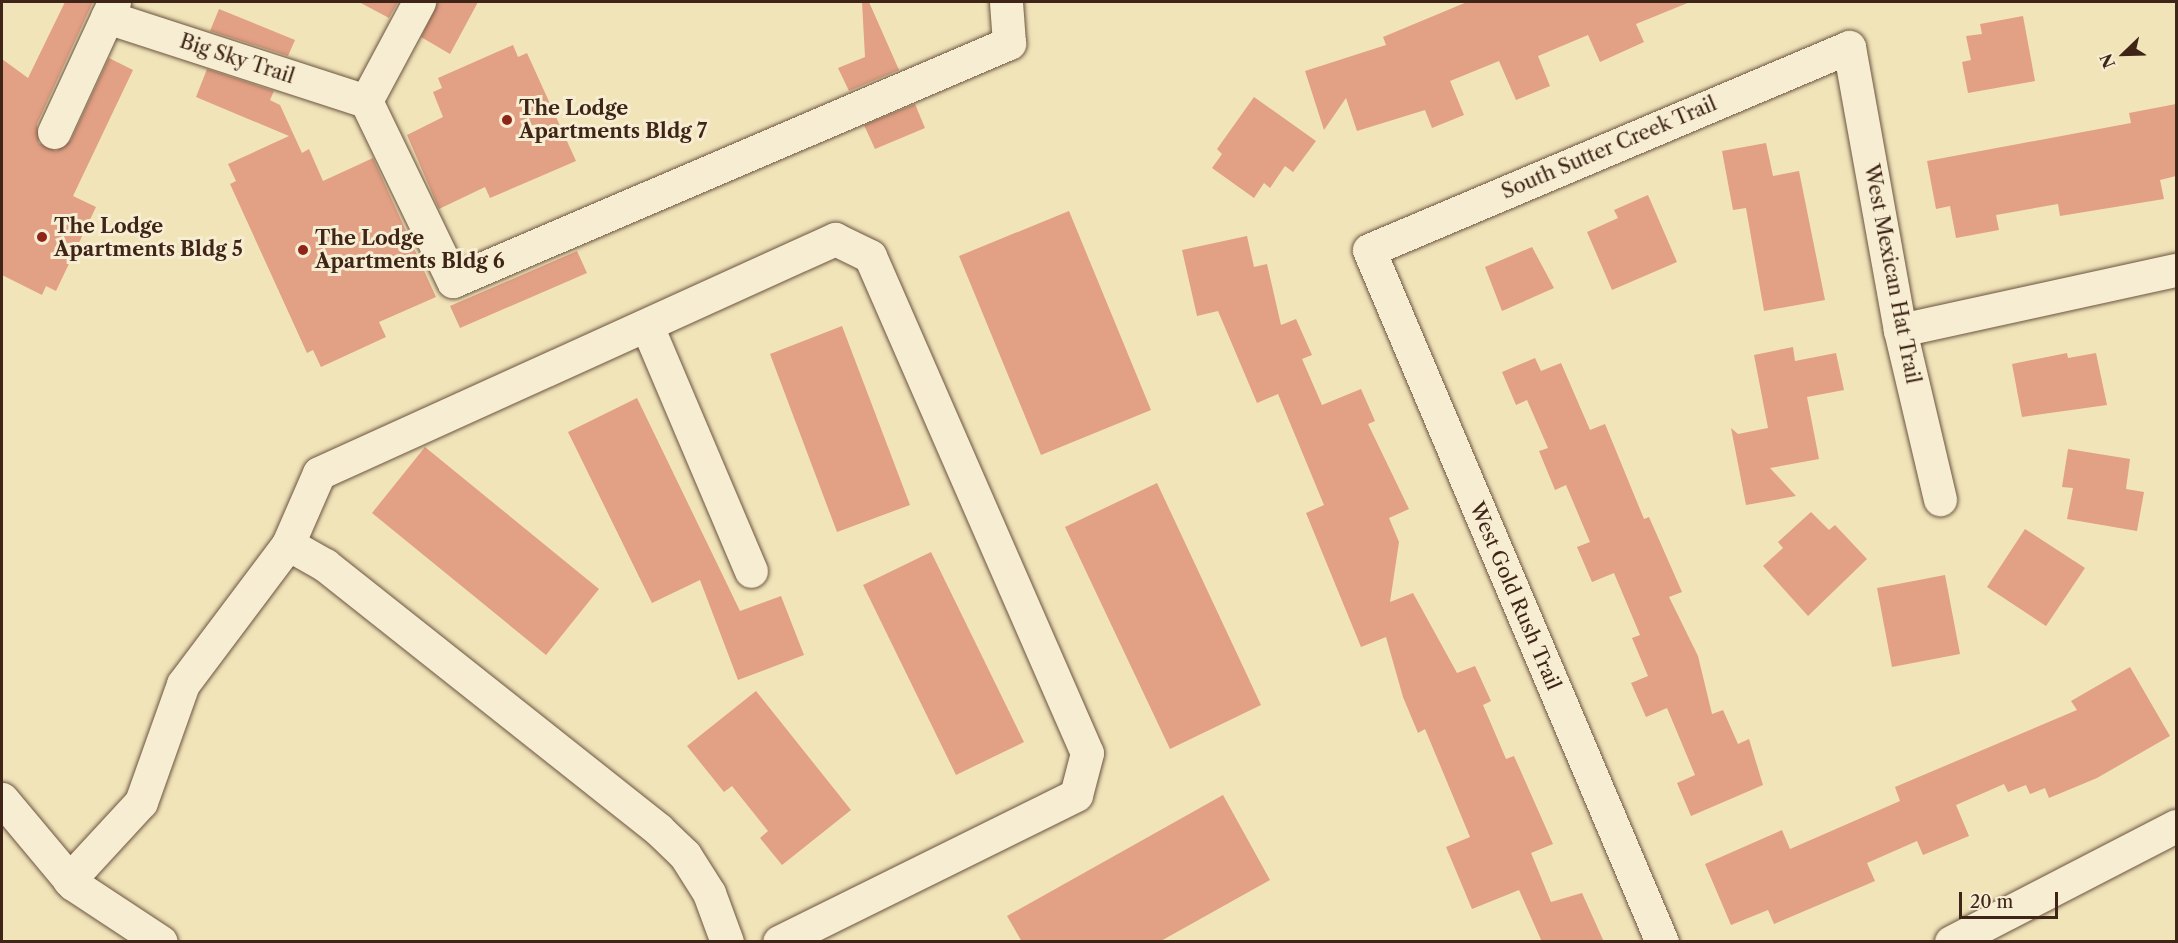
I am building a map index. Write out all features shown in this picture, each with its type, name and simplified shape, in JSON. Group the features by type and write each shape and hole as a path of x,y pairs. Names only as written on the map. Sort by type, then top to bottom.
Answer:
{"street":[{"path":"419,2 366,101 453,281 1009,43 1006,2"},
{"path":"54,132 111,9"},
{"name":"Big Sky Trail","path":"111,9 366,101"},
{"name":"South Sutter Creek Trail","path":"1369,250 1849,47"},
{"name":"West Mexican Hat Trail","path":"1849,47 1900,330 1941,499"},
{"path":"69,880 141,802 183,684 288,544 319,473 835,239 870,256 1087,753 1076,795 779,942"},
{"name":"West Gold Rush Trail","path":"1369,250 1662,942"},
{"path":"1900,330 2176,270"},
{"path":"647,326 751,571"},
{"path":"288,544 325,565 658,829 685,855 710,893 728,942"},
{"path":"2,800 69,880 161,942"},
{"path":"1952,942 2176,826"}],"building":[{"path":"65,2 93,2 37,124 39,143 56,151 71,140 109,58 133,70 73,196 96,207 56,291 46,286 42,295 2,275 2,59 28,78"},
{"path":"359,2 398,2 389,18"},
{"path":"438,2 478,2 450,54 421,37"},
{"path":"862,2 869,2 899,70 849,91 838,68 865,57"},
{"path":"1467,2 1690,2 1636,24 1644,42 1600,62 1588,35 1538,56 1550,86 1516,100 1499,61 1450,81 1464,115 1432,128 1425,110 1357,131 1346,98 1324,130 1305,71 1386,45 1383,37"},
{"path":"219,9 295,40 288,56 210,31"},
{"path":"2023,16 2035,81 1968,93 1962,62 1971,60 1966,36 1982,34 1980,24"},
{"name":"The Lodge Apartments Bldg 7","path":"513,45 518,57 527,53 576,161 490,198 485,187 439,209 407,135 443,117 433,92 442,88 438,78"},
{"name":"The Lodge Apartments Bldg 6","path":"207,69 274,91 270,100 280,105 302,153 309,149 323,181 373,158 436,297 379,322 386,337 321,367 313,350 307,353 230,184 236,181 228,164 289,136 196,97"},
{"path":"1254,97 1316,141 1293,172 1285,166 1270,188 1264,183 1254,198 1212,168 1222,154 1217,149"},
{"path":"915,104 925,128 875,149 864,125"},
{"path":"2176,104 2176,176 2160,180 2164,199 2060,216 2058,204 1996,215 1999,230 1956,238 1950,206 1936,209 1927,161 2131,123 2129,113"},
{"path":"1766,143 1773,176 1799,171 1825,300 1764,311 1746,208 1733,210 1722,151"},
{"path":"1648,195 1677,262 1612,290 1587,232 1618,218 1614,210"},
{"path":"1069,211 1151,410 1041,455 959,256"},
{"path":"1247,236 1254,267 1267,264 1281,325 1296,319 1312,355 1302,359 1322,405 1361,389 1375,421 1368,424 1409,509 1389,518 1399,542 1390,602 1413,593 1457,673 1475,666 1491,701 1483,705 1506,759 1514,756 1553,844 1531,853 1551,902 1582,893 1604,942 1542,942 1519,890 1472,909 1446,847 1470,837 1425,729 1418,733 1403,697 1386,637 1361,647 1306,513 1324,505 1278,394 1257,403 1218,311 1197,316 1182,250"},
{"path":"1532,247 1554,288 1502,311 1485,267"},
{"path":"577,251 587,273 460,328 450,306"},
{"path":"842,326 910,505 837,532 770,354"},
{"path":"1793,347 1795,361 1836,353 1844,390 1807,397 1819,459 1770,468 1796,496 1746,505 1731,428 1738,434 1768,428 1754,355"},
{"path":"2067,353 2068,358 2096,353 2107,405 2022,417 2012,364"},
{"path":"1535,358 1541,371 1561,363 1590,430 1605,424 1644,519 1649,517 1682,592 1669,597 1698,656 1712,714 1723,710 1738,744 1749,739 1763,785 1691,816 1677,783 1695,775 1667,708 1646,717 1631,683 1648,676 1632,638 1640,635 1614,573 1592,582 1577,547 1590,542 1566,485 1555,490 1539,451 1548,448 1527,400 1516,405 1502,372"},
{"path":"637,398 740,611 781,596 804,655 738,680 700,580 652,603 568,432"},
{"path":"425,447 599,589 546,655 372,513"},
{"path":"2068,449 2130,459 2126,489 2144,492 2137,531 2067,519 2073,488 2062,487"},
{"path":"1157,483 1261,705 1170,749 1065,527"},
{"path":"1811,512 1829,530 1835,525 1867,559 1808,616 1763,566 1783,548 1778,542"},
{"path":"2025,529 2085,568 2046,626 1987,587"},
{"path":"931,552 1024,742 956,775 863,585"},
{"path":"1945,575 1960,654 1892,667 1877,588"},
{"path":"2130,667 2170,736 2097,778 2049,798 2045,788 2030,794 2026,785 2008,792 2004,784 1956,805 1969,836 1923,855 1917,841 1867,863 1875,881 1774,924 1768,910 1731,925 1705,864 1782,830 1790,849 1900,801 1895,787 2077,710 2071,701"},
{"path":"756,691 851,810 782,865 760,838 768,831 732,786 724,792 687,746"},
{"path":"1223,795 1270,880 1159,942 1022,942 1007,916"}],"place":[{"name":"The Lodge Apartments Bldg 7","path":"507,120"},
{"name":"The Lodge Apartments Bldg 5","path":"42,237"},
{"name":"The Lodge Apartments Bldg 6","path":"303,250"}]}
